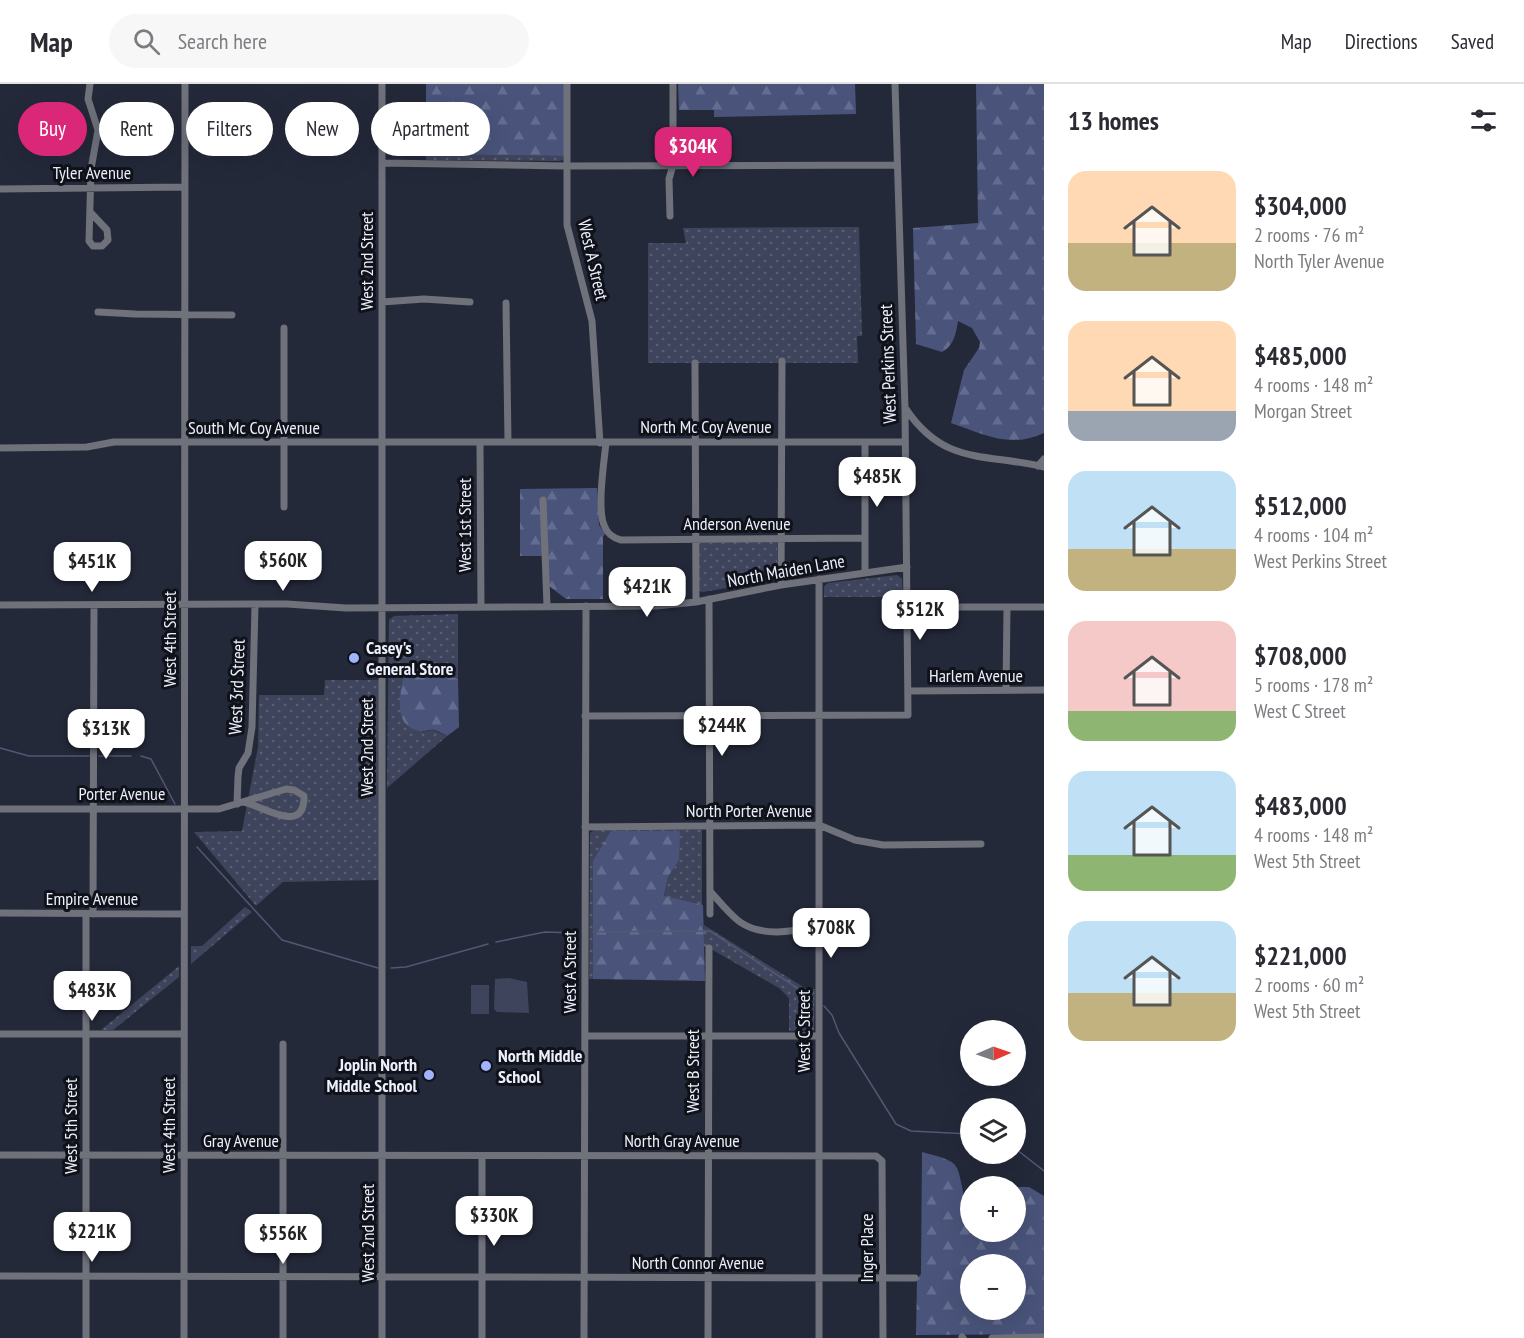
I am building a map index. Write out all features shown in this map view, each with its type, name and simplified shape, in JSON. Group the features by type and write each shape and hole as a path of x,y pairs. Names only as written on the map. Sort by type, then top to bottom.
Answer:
{"street":[{"path":"90,84 88,99 98,130 92,169 91,213"},
{"name":"West 4th Street","path":"184,1338 185,84"},
{"name":"West 2nd Street","path":"382,84 382,1338"},
{"name":"West A Street","path":"567,84 567,225 592,321 603,443 602,518 610,536"},
{"path":"670,216 669,179 673,165 673,84"},
{"name":"West Perkins Street","path":"819,716 908,715 905,409 895,84"},
{"path":"382,163 566,166 897,165"},
{"name":"Tyler Avenue","path":"0,189 185,187"},
{"path":"382,302 424,299 470,302"},
{"path":"506,303 508,442"},
{"path":"98,312 232,315"},
{"path":"284,328 284,507"},
{"path":"782,361 782,585"},
{"path":"695,363 696,602"},
{"path":"905,409 925,433 951,450 1041,466 1044,459"},
{"name":"South Mc Coy Avenue","path":"0,448 87,447 114,442 508,442"},
{"name":"West 1st Street","path":"480,442 481,607"},
{"name":"North Mc Coy Avenue","path":"508,442 905,442"},
{"path":"865,442 865,573"},
{"path":"543,500 547,606"},
{"name":"Anderson Avenue","path":"610,536 621,540 865,538"},
{"name":"North Maiden Lane","path":"0,605 656,606 696,602 782,585 907,567"},
{"name":"West C Street","path":"819,579 819,1338"},
{"path":"709,599 710,914"},
{"name":"West 3rd Street","path":"239,803 237,777 239,768 248,753 252,727 255,605"},
{"name":"West 5th Street","path":"86,1338 86,1034 94,810 94,606"},
{"name":"West A Street","path":"585,606 585,1338"},
{"path":"1006,607 1006,690"},
{"path":"907,608 1044,607"},
{"name":"Harlem Avenue","path":"908,691 1044,690"},
{"path":"585,716 819,716"},
{"name":"Porter Avenue","path":"0,809 219,809 239,803 286,789 294,790 304,796 299,812 287,817 268,813 255,804 239,803"},
{"name":"North Porter Avenue","path":"585,827 819,825 855,840 883,845 981,844"},
{"path":"710,891 737,920 749,926 777,932 819,926"},
{"name":"Empire Avenue","path":"0,913 184,914"},
{"name":"West B Street","path":"708,1338 709,948"},
{"path":"0,1034 184,1034"},
{"path":"585,1036 819,1036"},
{"path":"283,1044 283,1338"},
{"name":"Gray Avenue","path":"0,1155 482,1156"},
{"path":"482,1156 482,1338"},
{"name":"North Gray Avenue","path":"482,1156 876,1156 880,1158"},
{"name":"Inger Place","path":"880,1158 883,1338"},
{"name":"North Connor Avenue","path":"0,1276 915,1278"},
{"path":"992,1338 1044,1337"}],"shaded area":[{"path":"426,156 564,156 563,160 559,161 426,160"},
{"path":"859,227 862,336 857,336 858,363 648,363 648,243 686,243 683,228"},
{"path":"777,541 777,576 774,580 699,591 699,543"},
{"path":"897,575 902,579 903,597 824,597 824,587 828,583"},
{"path":"458,614 458,679 443,672 422,732 433,730 447,736 387,788 389,620 394,616"},
{"path":"325,680 379,680 379,880 283,882 256,906 194,832 242,831 258,747 259,695 324,695"},
{"path":"595,830 702,830 702,905 664,897 668,877 679,860 593,861 593,979 589,979 590,833"},
{"path":"245,907 252,912 191,964 191,946 202,946"},
{"path":"704,925 805,988 815,989 814,1030 789,1031 789,998 779,988 704,947"},
{"path":"179,966 179,977 113,1030 101,1030"},
{"path":"509,978 527,982 529,1013 497,1012 494,1009 495,979"},
{"path":"471,985 489,985 489,1014 471,1014"}],"green space":[{"path":"426,84 564,84 564,156 490,155 490,102 426,102"},
{"path":"678,84 855,84 856,114 714,117 714,110 679,110"},
{"path":"976,84 1044,84 1044,433 1020,440 997,438 951,423 964,370 979,348 980,342 972,328 958,321 952,343 942,352 916,344 913,228 978,223"},
{"path":"597,488 599,525 605,534 603,537 603,599 566,599 549,586 544,556 520,556 520,489"},
{"path":"437,671 458,679 459,727 447,736 434,730 422,731 412,728 406,724 400,711 403,679"},
{"path":"611,831 680,831 679,860 668,877 664,896 703,905 705,981 593,979 593,861"},
{"path":"922,1152 951,1161 958,1170 960,1177 960,1242 1026,1242 1026,1187 1044,1196 1044,1334 916,1335 917,1279 921,1274"}],"waterway":[{"path":"0,748 29,756 89,756"},
{"path":"99,756 131,756"},
{"path":"141,756 151,759 175,804"},
{"path":"197,847 282,940 378,968"},
{"path":"592,932 710,931 814,999"},
{"path":"496,942 545,932 578,933"},
{"path":"391,968 406,967 488,944"},
{"path":"824,1006 832,1015 839,1033 896,1124 911,1131 960,1133"},
{"path":"1026,1157 1044,1171"}],"place":[{"name":"Casey's General Store","path":"354,658"},
{"name":"North Middle School","path":"486,1066"},
{"name":"Joplin North Middle School","path":"429,1075"}]}
